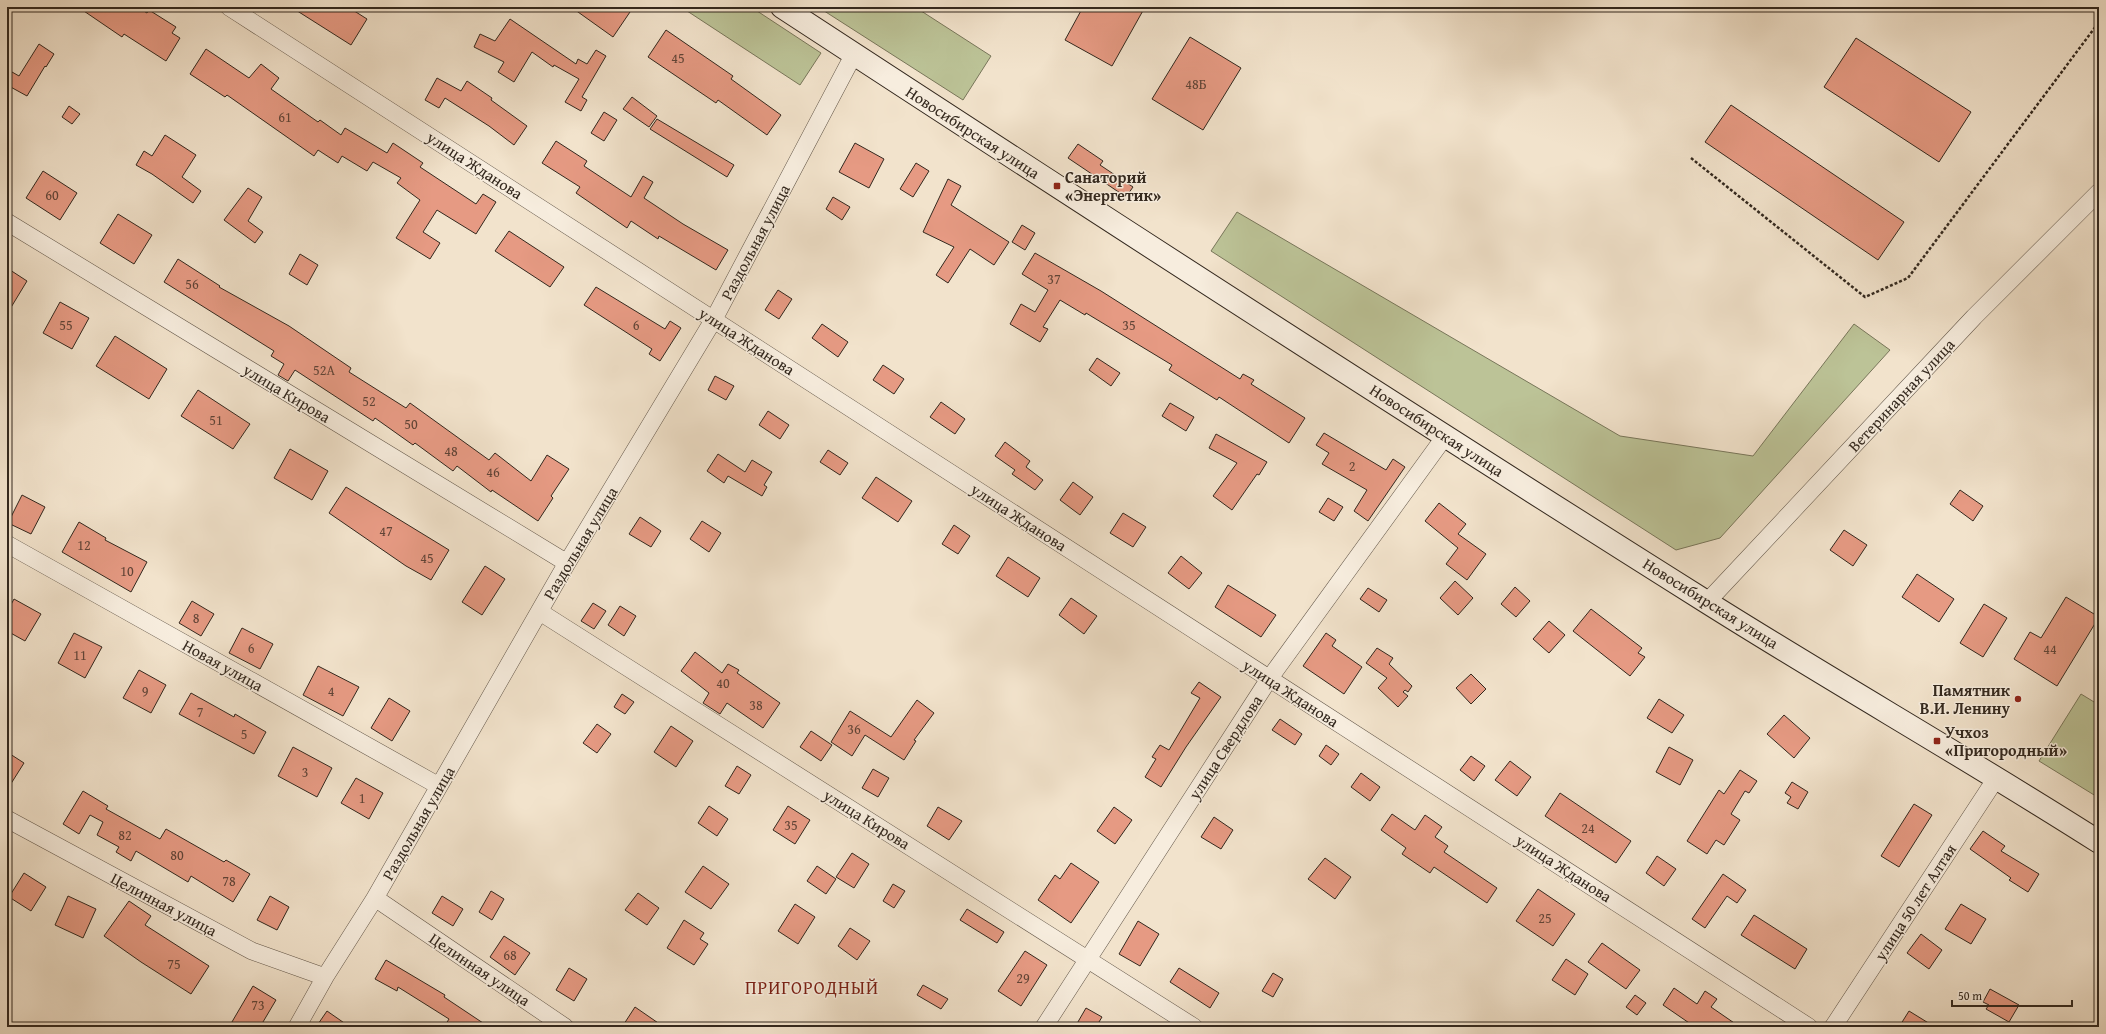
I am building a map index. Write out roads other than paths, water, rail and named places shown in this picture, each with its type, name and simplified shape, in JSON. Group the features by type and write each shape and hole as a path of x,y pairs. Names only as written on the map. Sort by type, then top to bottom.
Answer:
{"street":[{"name":"улица Жданова","path":"229,7 1809,1027"},
{"name":"Новосибирская улица","path":"782,7 1027,167 1707,602 1997,777 2099,842"},
{"name":"Раздольная улица","path":"297,1027 325,977 375,898 567,563 714,319 854,54"},
{"name":"Ветеринарная улица","path":"1707,602 1974,317 2099,192"},
{"name":"улица Кирова","path":"7,222 567,563"},
{"name":"улица Свердлова","path":"1044,1027 1269,678 1446,436"},
{"name":"Новая улица","path":"7,544 439,786"},
{"name":"улица Кирова","path":"540,612 1194,1027"},
{"name":"улица 50 лет Алтая","path":"1833,1027 1997,777"},
{"name":"Целинная улица","path":"7,819 252,951 325,977"},
{"name":"Целинная улица","path":"375,898 565,1027"}],"place":[{"name":"Санаторий «Энергетик»","path":"1057,186"},
{"name":"Памятник В.И. Ленину","path":"2018,699"},
{"name":"Учхоз «Пригородный»","path":"1937,741"}],"district":[{"name":"ПРИГОРОДНЫЙ","path":"812,988"}]}
